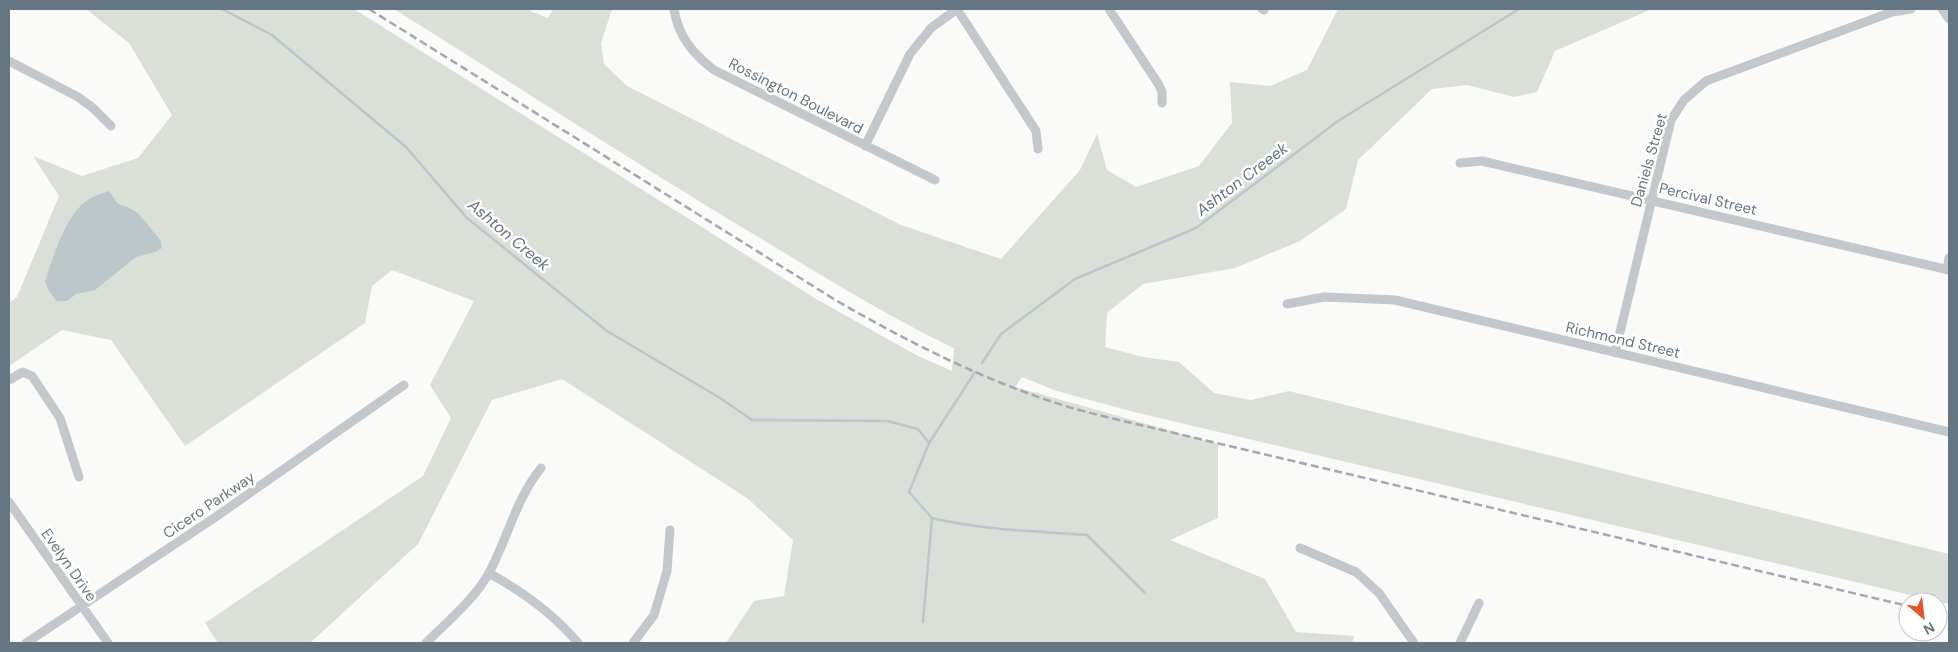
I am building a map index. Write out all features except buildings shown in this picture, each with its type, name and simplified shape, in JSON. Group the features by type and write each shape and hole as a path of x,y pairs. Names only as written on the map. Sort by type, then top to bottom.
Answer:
{"street":[{"name":"Rossington Boulevard","path":"674,9 676,21 686,43 694,53 714,70 935,180"},
{"path":"865,146 910,54 931,28 957,9 1036,131 1038,149"},
{"path":"1109,9 1159,85 1162,92 1162,103"},
{"name":"Daniels Street","path":"1615,353 1671,120 1684,100 1706,80 1892,12 1911,9"},
{"path":"1942,9 1949,19"},
{"path":"9,61 78,98 93,108 111,126"},
{"name":"Percival Street","path":"1460,163 1482,160 1948,270"},
{"path":"1948,270 1949,258"},
{"name":"Richmond Street","path":"1288,304 1324,297 1395,300 1949,432"},
{"path":"9,380 23,372 32,376 60,418 79,477"},
{"name":"Cicero Parkway","path":"26,643 218,516 404,385"},
{"path":"426,643 465,604 489,573 528,484 541,468"},
{"name":"Evelyn Drive","path":"9,502 108,643"},
{"path":"633,643 654,615 667,571 670,530"},
{"path":"1300,548 1356,572 1379,594 1414,643"},
{"path":"489,573 538,604 558,620 578,643"},
{"path":"1460,643 1479,602"}],"shaded area":[{"path":"86,9 354,9 818,300 916,355 952,371 954,348 904,323 855,295 714,210 394,9 526,9 548,18 553,9 612,9 601,43 604,64 627,86 901,225 1001,259 1080,170 1097,134 1107,170 1136,187 1199,166 1232,123 1230,82 1270,86 1307,70 1338,9 1652,9 1555,51 1537,92 1514,97 1467,85 1432,89 1358,160 1346,209 1300,241 1235,268 1143,284 1107,313 1105,347 1143,357 1179,362 1214,393 1251,400 1289,391 1949,554 1949,604 1948,592 1898,592 1134,412 1057,391 1022,377 1015,387 1218,444 1218,518 1170,540 1265,579 1296,632 1354,636 1352,643 726,643 754,601 784,596 793,540 747,498 562,379 492,400 418,544 310,643 218,643 205,623 423,476 451,418 430,385 474,301 392,270 372,286 365,323 185,446 111,340 62,330 9,366 9,303 17,297 59,196 33,156 82,176 138,158 172,115 129,43"},
{"path":"109,191 118,204 138,213 161,241 162,248 136,257 95,290 76,294 67,301 57,301 49,291 45,281 65,228 77,210 86,201"}],"waterway":[{"name":"Ashton Creek","path":"222,9 272,35 406,147 467,218 607,331 720,398 752,420 887,421 918,429 929,443"},
{"name":"Ashton Creeek","path":"982,363 1001,334 1075,279 1196,228 1338,121 1519,9"},
{"path":"923,622 932,518 909,492 929,443 975,372"},
{"path":"932,518 989,528 1087,535 1145,593"}],"railway":[{"path":"369,9 837,301 922,347 1011,387 1101,416 1898,604"}]}
